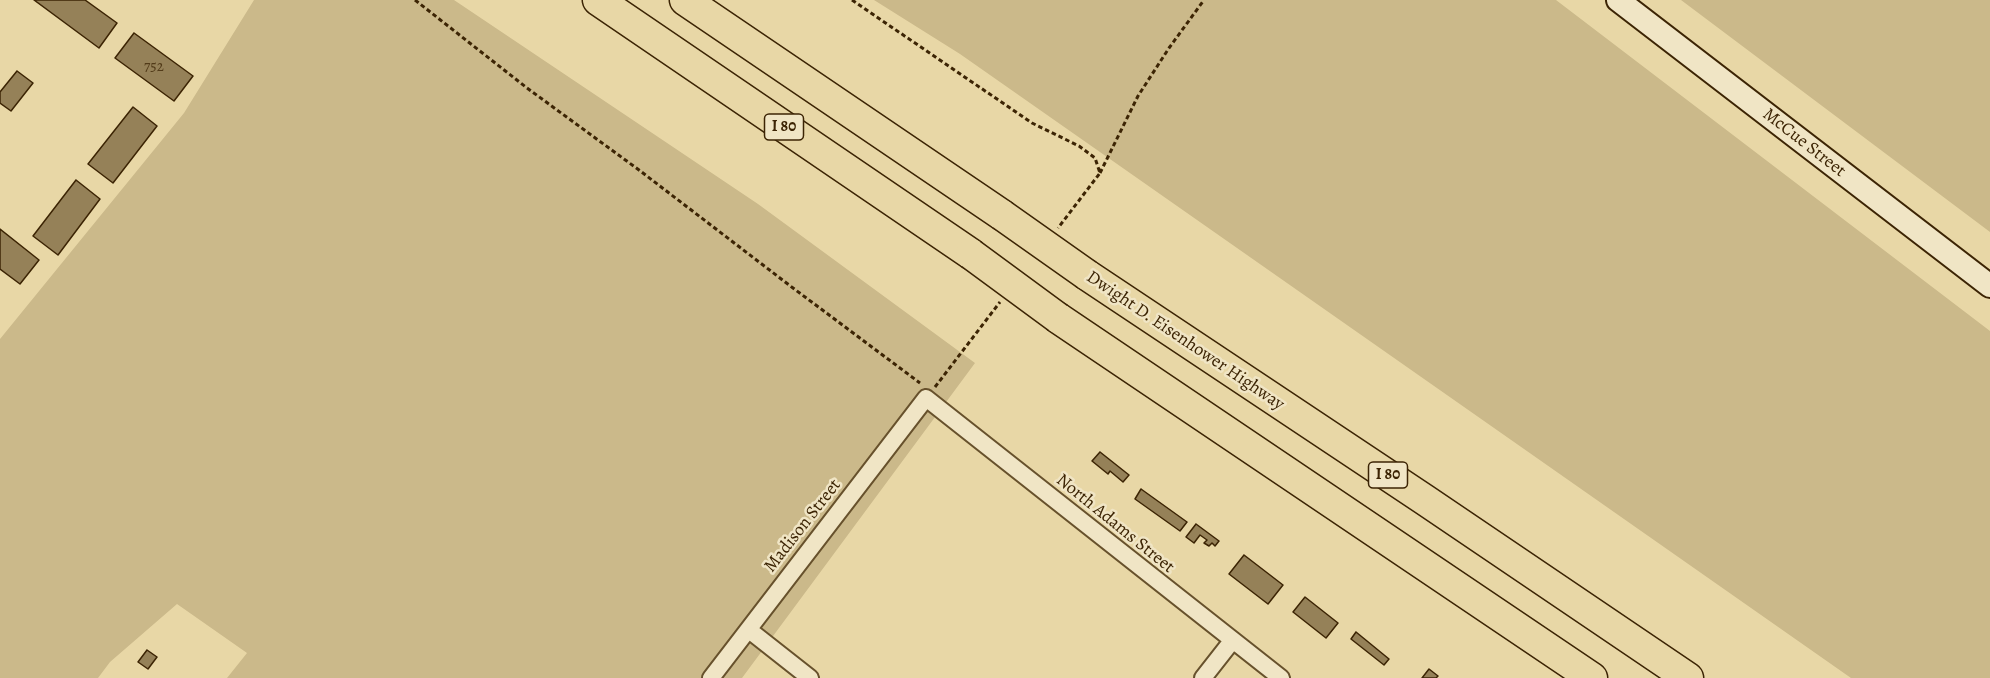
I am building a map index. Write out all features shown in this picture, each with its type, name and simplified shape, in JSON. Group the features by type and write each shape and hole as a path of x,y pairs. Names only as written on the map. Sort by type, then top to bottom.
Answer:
{"highway":[{"name":"I 80","path":"598,0 971,254 1058,318 1592,678"},
{"name":"Dwight D. Eisenhower Highway","path":"685,0 1087,275 1688,678"}],"main road":[{"name":"McCue Street","path":"1618,0 1990,286"}],"street":[{"name":"Madison Street","path":"711,678 749,630 924,391"},
{"name":"North Adams Street","path":"924,391 1232,641 1281,678"},
{"path":"749,630 810,678"},
{"path":"1203,678 1232,641"}],"path":[{"path":"414,0 793,288 924,391"},
{"path":"1100,173 1138,96 1204,0"}],"shaded area":[{"path":"254,0 454,0 758,204 975,363 742,678 227,678 247,653 177,604 110,662 98,678 0,678 0,339 184,113"},
{"path":"874,0 1556,0 1990,331 1990,678 1851,678 960,54"},
{"path":"1681,0 1990,0 1990,232"}],"building":[{"path":"34,0 85,0 117,23 99,48"},
{"path":"134,33 193,76 174,101 115,58"},
{"path":"17,71 33,83 11,111 0,103 0,92"},
{"path":"133,107 157,126 113,183 88,164"},
{"path":"76,180 100,199 58,255 33,236"},
{"path":"0,229 39,260 20,284 0,269"},
{"path":"1100,452 1129,475 1123,482 1110,471 1108,474 1092,461"},
{"path":"1141,489 1187,522 1180,531 1135,499"},
{"path":"1196,524 1219,541 1215,546 1212,543 1209,546 1204,543 1207,540 1200,535 1194,543 1186,537"},
{"path":"1244,555 1283,585 1268,604 1229,574"},
{"path":"1305,597 1338,623 1326,638 1293,612"},
{"path":"1356,632 1389,659 1384,665 1351,639"},
{"path":"147,650 157,657 148,669 138,662"},
{"path":"1429,669 1438,676 1422,678"}]}
